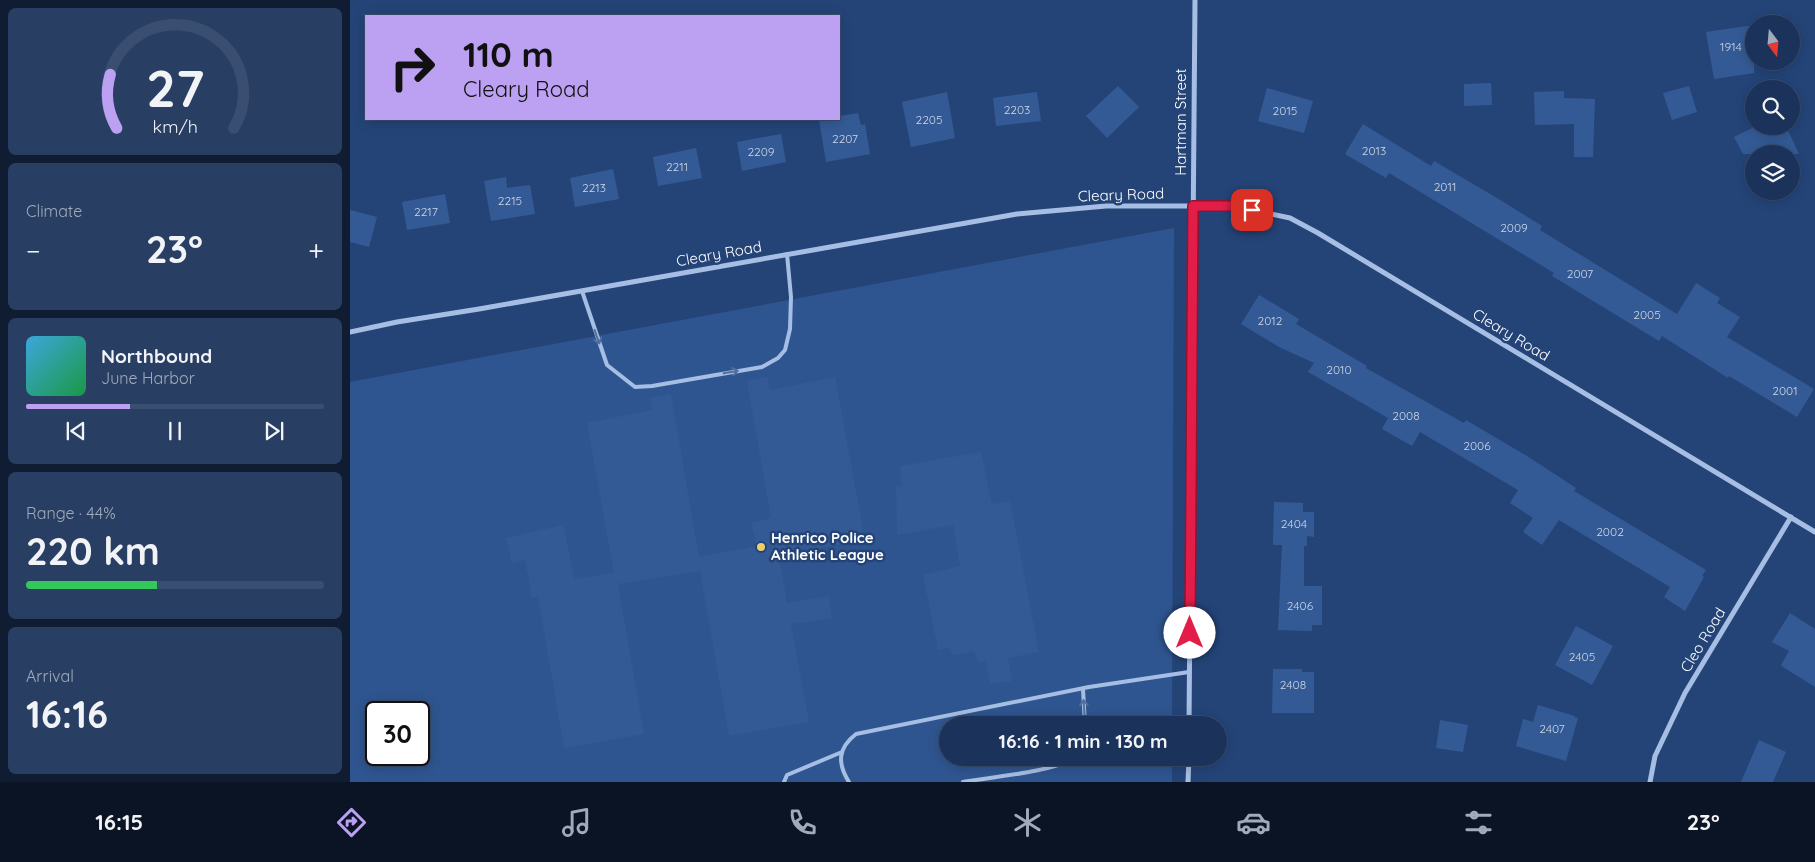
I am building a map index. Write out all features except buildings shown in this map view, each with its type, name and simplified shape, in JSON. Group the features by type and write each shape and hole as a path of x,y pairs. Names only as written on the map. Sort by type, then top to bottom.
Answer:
{"street":[{"name":"Hartman Street","path":"1189,716 1195,0"},
{"name":"Cleary Road","path":"350,332 397,322 1017,214 1106,206 1233,206 1290,218 1815,532"},
{"name":"Cleo Road","path":"1650,782 1655,756 1685,693 1791,517"},
{"path":"1188,782 1189,766"}],"lane":[{"path":"582,291 607,364 635,387 652,386 762,367 778,358 785,350 790,329 791,297 787,254"},
{"path":"849,782 841,763 842,752 846,742 856,734 1083,689 1189,672"},
{"path":"1083,689 1084,716"},
{"path":"784,782 787,775 842,752"},
{"path":"964,782 1053,766"}],"shaded area":[{"name":"Henrico Police Athletic League","path":"1174,228 1172,716 939,716 939,766 1172,766 1172,782 350,782 350,382"}],"place":[{"name":"Henrico Police Athletic League","path":"761,547"}],"route":[{"path":"1190,633 1193,206 1233,206 1252,210"}]}
